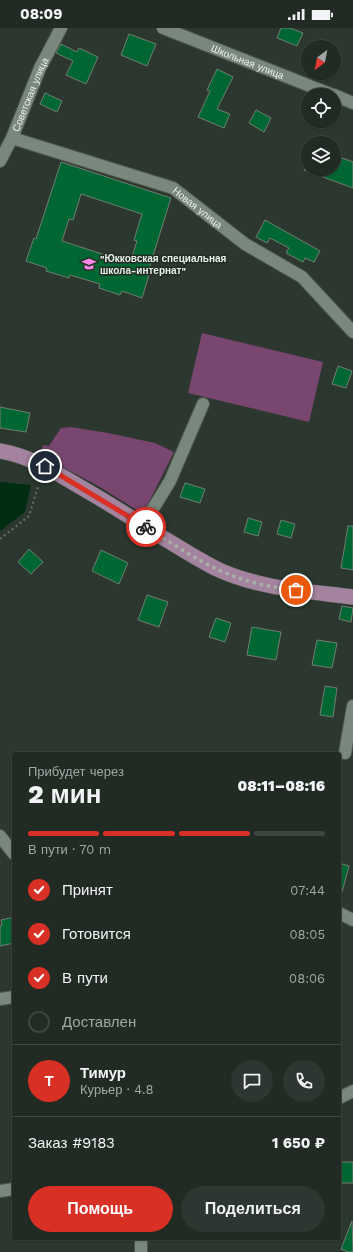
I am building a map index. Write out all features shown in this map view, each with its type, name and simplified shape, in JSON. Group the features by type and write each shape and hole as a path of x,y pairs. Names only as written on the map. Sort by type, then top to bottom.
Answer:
{"main road":[{"path":"0,451 12,453 45,466 198,559 238,578 261,585 353,596"}],"street":[{"name":"Советская улица","path":"0,161 12,138 40,68 61,28"},
{"name":"Школьная улица","path":"163,28 315,88"},
{"name":"Школьная улица","path":"341,98 353,103"},
{"name":"Новая улица","path":"12,138 174,188 245,244 302,276 353,332"},
{"path":"143,525 170,481 203,404"},
{"path":"345,752 353,706"},
{"path":"0,836 12,851"},
{"path":"341,914 353,920"},
{"path":"0,999 12,997"},
{"path":"341,1097 353,1091"},
{"path":"0,1191 12,1189"},
{"path":"141,1240 141,1252"}],"path":[{"path":"0,539 29,516 38,487"}],"shaded area":[{"path":"202,333 323,362 309,422 188,393"},
{"path":"71,427 155,443 174,452 143,514 100,487 40,455 43,445 49,446 61,428"},
{"path":"0,482 31,485 25,512 0,531"}],"building":[{"path":"281,28 290,28 303,33 297,46 277,38"},
{"path":"129,34 156,44 147,66 121,55"},
{"path":"61,44 77,52 79,48 98,57 86,84 66,75 73,61 56,53"},
{"path":"217,69 233,77 217,109 230,114 224,128 198,117 210,91 207,90"},
{"path":"45,93 62,101 57,112 40,104"},
{"path":"256,110 271,118 264,132 249,123"},
{"path":"341,158 353,162 353,188 320,176 341,176"},
{"path":"61,162 171,198 147,275 149,275 142,298 122,291 120,295 99,288 100,284 70,275 69,278 46,271 47,268 26,261 34,238 36,239","holes":["81,194 142,214 134,240 137,241 130,263 62,241 69,219 73,220"]},
{"path":"265,220 320,251 314,262 305,258 303,262 286,253 289,248 270,238 267,243 256,237"},
{"path":"338,366 352,371 346,388 332,384"},
{"path":"0,407 30,413 26,432 0,428"},
{"path":"185,483 205,489 200,503 180,497"},
{"path":"248,518 262,522 258,536 244,532"},
{"path":"281,520 295,524 291,538 277,534"},
{"path":"348,526 353,526 353,570 341,568"},
{"path":"29,549 43,562 31,574 18,562"},
{"path":"101,550 128,563 119,584 92,571"},
{"path":"147,595 168,602 159,627 138,620"},
{"path":"342,606 353,608 351,622 339,619"},
{"path":"216,618 231,623 225,642 209,637"},
{"path":"252,627 281,632 276,660 247,655"},
{"path":"317,640 337,643 332,668 312,665"},
{"path":"325,686 337,688 333,717 320,715"},
{"path":"341,864 349,866 341,892"},
{"path":"12,917 12,943 0,946 0,926 2,925 1,920"},
{"path":"341,1162 353,1162 353,1183 341,1183"},
{"path":"352,1221 353,1252 348,1252 341,1249"}],"way so far":[{"path":"146,527 198,559 238,578 261,585 296,590"}],"place":[{"name":"\"Юкковская специальная школа-интернат\"","path":"89,264"}],"route":[{"path":"45,466 146,527"}]}
